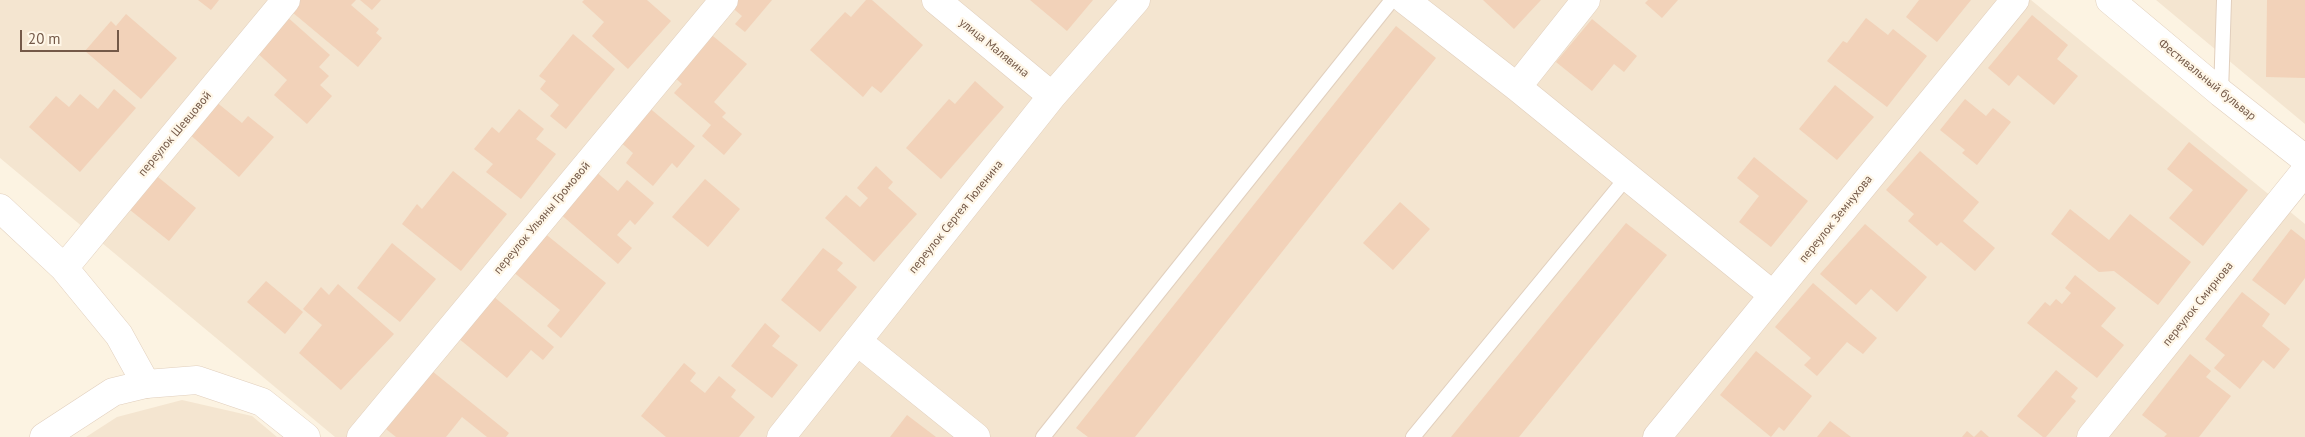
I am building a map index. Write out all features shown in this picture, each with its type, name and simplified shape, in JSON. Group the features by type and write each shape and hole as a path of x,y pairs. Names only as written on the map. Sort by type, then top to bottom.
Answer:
{"street":[{"name":"переулок Шевцовой","path":"64,268 286,0"},
{"name":"переулок Ульяны Громовой","path":"361,437 724,0"},
{"name":"улица Малявина","path":"936,0 1052,96"},
{"name":"переулок Сергея Тюленина","path":"781,437 1052,96 1136,0"},
{"path":"1405,0 1517,87 1774,295"},
{"path":"1517,87 1586,0"},
{"name":"переулок Земнухова","path":"1657,437 2015,0"},
{"name":"Фестивальный бульвар","path":"2110,0 2221,93 2305,159"},
{"name":"переулок Смирнова","path":"2091,437 2305,171"},
{"path":"0,208 64,268 119,335 146,384"},
{"path":"857,341 976,437"},
{"path":"44,437 113,392 146,384 197,380 262,402 306,437"}],"lane":[{"path":"1043,437 1392,0"},
{"path":"2221,93 2224,0"},
{"path":"1413,437 1627,177"}],"shaded area":[{"path":"0,0 2031,0 2305,224 2305,437 335,437 0,158"},
{"path":"2156,0 2305,0 2305,124"},
{"path":"182,400 252,416 277,437 86,437 117,417"}],"building":[{"path":"198,0 219,0 211,10"},
{"path":"292,0 356,0 351,5 379,29 376,33 382,38 358,67 286,7"},
{"path":"360,0 381,0 372,10"},
{"path":"584,0 647,0 671,21 628,69 592,36 604,22 582,2"},
{"path":"733,0 772,0 745,32 735,24 742,16 729,5"},
{"path":"866,0 872,0 923,45 881,93 872,86 863,97 810,50 845,12 851,17"},
{"path":"1030,0 1093,0 1067,31"},
{"path":"1483,0 1541,0 1514,29"},
{"path":"1648,0 1678,0 1662,18 1645,3"},
{"path":"1919,0 1971,0 1937,42 1906,17"},
{"path":"2267,0 2305,0 2305,78 2266,77"},
{"path":"126,14 177,58 141,99 85,51 111,21 116,26"},
{"path":"285,15 330,55 319,67 329,76 320,85 332,96 307,124 274,95 287,80 254,50"},
{"path":"2032,15 2068,45 2057,59 2078,76 2054,105 2018,75 2009,86 1988,68"},
{"path":"1866,18 1888,35 1893,29 1927,56 1887,107 1827,61 1843,41 1847,43"},
{"path":"1592,19 1637,56 1624,72 1614,64 1592,91 1556,62"},
{"path":"1396,26 1436,58 1135,437 1088,437 1076,428"},
{"path":"708,32 747,64 714,102 726,113 722,117 742,134 724,155 702,136 711,125 674,93 682,84 672,75"},
{"path":"573,34 615,69 566,129 550,116 559,105 540,89 546,81 539,76"},
{"path":"975,81 1004,107 941,179 906,148 949,99 955,104"},
{"path":"1835,85 1874,117 1837,160 1799,129"},
{"path":"114,89 136,108 80,172 29,127 56,96 69,107 80,94 98,109"},
{"path":"1965,99 1986,116 1993,108 2011,122 1977,165 1962,153 1965,150 1940,130"},
{"path":"215,101 242,123 248,116 274,137 239,177 188,133"},
{"path":"647,106 695,146 677,168 672,163 653,186 626,163 633,153 618,140"},
{"path":"519,109 544,129 536,139 556,154 521,199 486,172 493,164 474,149 492,127 499,133"},
{"path":"2189,142 2248,190 2203,246 2169,218 2193,190 2167,169"},
{"path":"1920,151 1979,202 1963,221 1995,248 1975,271 1941,242 1937,246 1908,221 1914,214 1886,190"},
{"path":"1754,157 1808,201 1771,247 1739,222 1759,196 1737,178"},
{"path":"876,166 893,182 888,188 917,214 874,262 825,218 846,195 860,207 868,198 857,188"},
{"path":"594,170 618,191 627,180 654,203 635,225 630,220 617,235 632,248 618,264 558,212"},
{"path":"453,171 507,214 461,271 402,224 417,204 422,209"},
{"path":"153,173 196,208 169,241 125,206"},
{"path":"705,179 740,209 708,247 672,217"},
{"path":"1400,202 1430,229 1393,270 1363,243"},
{"path":"2070,209 2109,240 2130,214 2191,262 2158,305 2114,271 2099,272 2051,234"},
{"path":"1626,223 1667,255 1519,437 1451,437"},
{"path":"1865,224 1927,277 1897,312 1871,289 1856,305 1820,274"},
{"path":"2291,229 2305,240 2305,278 2285,305 2252,280"},
{"path":"543,232 606,283 561,338 547,326 560,310 512,271"},
{"path":"392,243 436,279 400,322 357,288"},
{"path":"823,248 843,263 837,270 857,287 820,332 781,300"},
{"path":"2075,275 2116,308 2101,326 2124,345 2097,378 2027,323 2045,302 2050,306 2056,299 2062,304 2071,293 2065,288"},
{"path":"266,281 303,312 285,334 247,302"},
{"path":"1813,283 1877,338 1863,354 1847,342 1817,376 1804,365 1811,358 1775,327"},
{"path":"338,284 394,334 341,390 299,353 322,325 303,309 321,287 329,295"},
{"path":"2242,292 2270,314 2262,326 2290,349 2274,369 2263,360 2240,389 2214,368 2225,355 2205,339"},
{"path":"493,296 554,347 543,360 531,350 507,378 458,338"},
{"path":"765,323 780,336 772,346 798,365 772,398 731,366"},
{"path":"1756,351 1812,396 1784,431 1779,427 1771,437 1720,395"},
{"path":"2190,354 2211,371 2206,377 2231,396 2199,437 2164,437 2167,434 2142,415"},
{"path":"684,363 696,373 690,381 705,393 719,376 736,390 731,397 755,417 739,437 666,437 641,416"},
{"path":"2056,370 2078,388 2071,397 2076,401 2046,437 2043,437 2017,416"},
{"path":"432,371 509,433 506,437 487,437 462,417 446,437 396,437 386,429"},
{"path":"907,415 936,437 890,437"},
{"path":"1830,421 1851,437 1817,437"},
{"path":"1981,430 1989,437 1974,437"},
{"path":"1967,431 1974,437 1962,437"}]}
